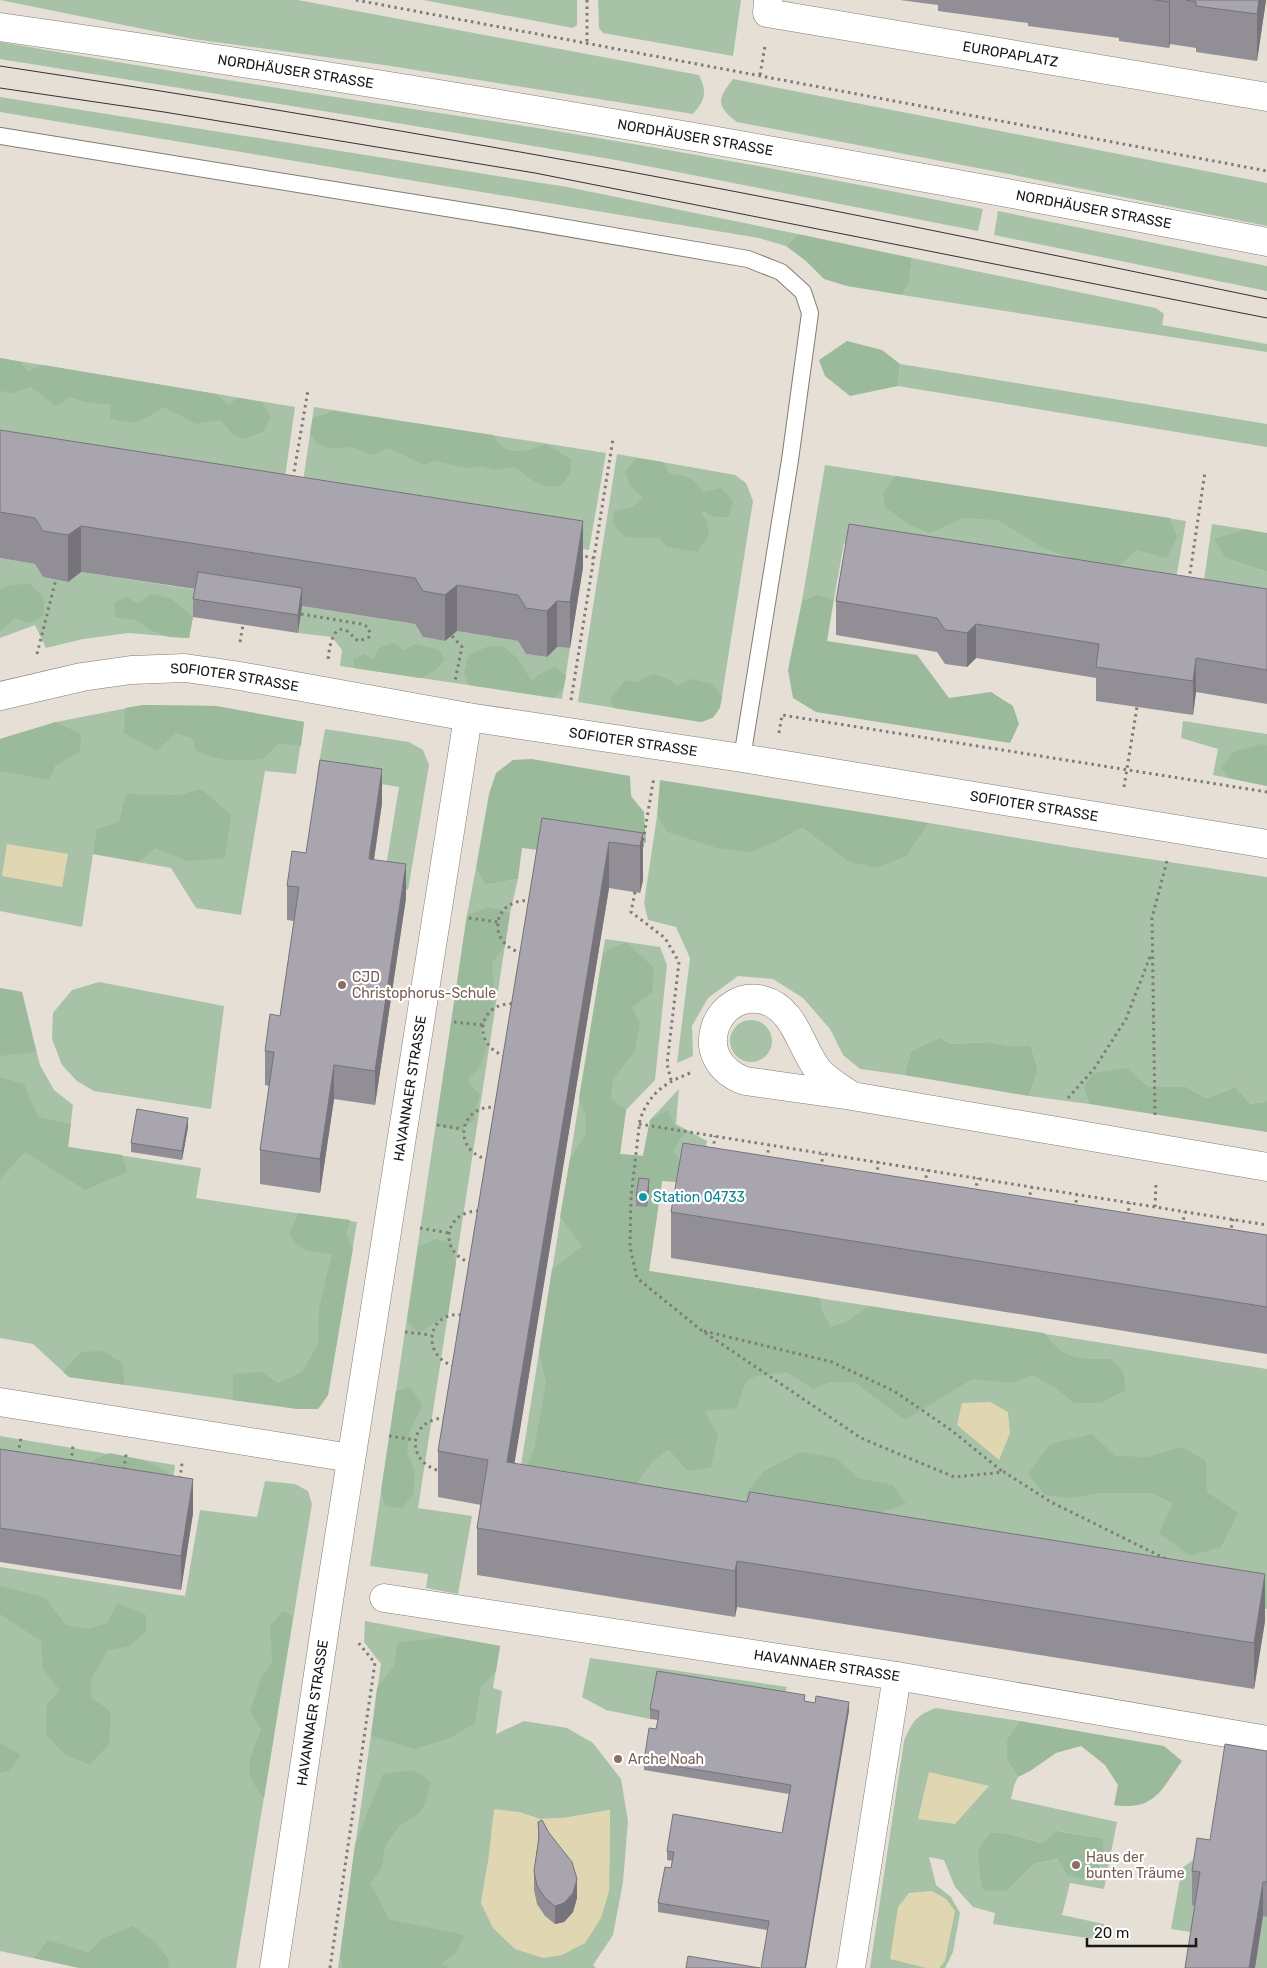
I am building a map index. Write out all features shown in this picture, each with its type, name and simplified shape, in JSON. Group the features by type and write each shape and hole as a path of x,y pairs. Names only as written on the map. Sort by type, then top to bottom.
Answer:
{"street":[{"name":"EUROPAPLATZ","path":"768,0 766,13 1267,97"},
{"name":"NORDHÄUSER STRASSE","path":"0,11 122,44"},
{"name":"NORDHÄUSER STRASSE","path":"0,27 402,87 1010,192 1267,242"},
{"name":"SOFIOTER STRASSE","path":"0,696 82,677 131,670 185,668 468,717 742,758 1267,844"},
{"name":"HAVANNAER STRASSE","path":"274,1968 351,1458 468,717"},
{"path":"852,1096 819,1072 806,1054 784,1012 774,1004 761,1000 747,1000 733,1004 722,1014 715,1026 712,1040 714,1054 721,1067 732,1076 745,1082 852,1096 1267,1167"},
{"path":"0,1402 351,1458"},
{"name":"HAVANNAER STRASSE","path":"384,1598 897,1676 1267,1740"},
{"path":"851,1968 897,1676"}],"lane":[{"path":"0,136 508,218 729,256 748,260 781,272 803,292 810,313 790,460 742,758"}],"path":[{"path":"356,0 1267,171"},
{"path":"587,0 587,42"},
{"path":"293,482 308,390"},
{"path":"566,732 613,439"},
{"path":"1189,581 1205,472"},
{"path":"573,554 593,558"},
{"path":"36,656 56,579"},
{"path":"301,614 361,624 368,627 370,632 369,637 360,642 346,630 336,632 332,637 323,691"},
{"path":"240,641 243,625"},
{"path":"452,636 462,647 454,690"},
{"path":"1118,820 1137,707"},
{"path":"746,727 779,733 782,715 1267,792"},
{"path":"642,849 654,771 648,744"},
{"path":"1155,1207 1156,1148 1152,918 1175,829"},
{"path":"635,892 631,912 665,938 679,962 667,1064 671,1080"},
{"path":"527,954 511,950 505,945 500,938 498,922 500,914 512,903 520,901 536,902"},
{"path":"463,917 498,922"},
{"path":"1032,1126 1072,1095 1094,1069 1126,1018 1152,951"},
{"path":"510,1057 496,1053 490,1048 485,1042 483,1025 490,1011 497,1006 505,1004 518,1005"},
{"path":"447,1021 483,1025"},
{"path":"718,1060 671,1080 658,1089 645,1107 639,1124 631,1197 630,1246 637,1278 701,1330 861,1438 954,1477 1004,1472"},
{"path":"493,1161 471,1152 466,1145 464,1129 466,1121 478,1110 494,1107 502,1109"},
{"path":"431,1124 464,1129"},
{"path":"639,1124 1267,1225"},
{"path":"713,1155 715,1136"},
{"path":"766,1164 769,1145"},
{"path":"820,1172 823,1154"},
{"path":"875,1181 879,1162"},
{"path":"923,1189 928,1170"},
{"path":"974,1197 978,1178"},
{"path":"1028,1206 1032,1187"},
{"path":"1074,1213 1077,1195"},
{"path":"1126,1221 1130,1203"},
{"path":"477,1264 463,1260 456,1255 448,1241 449,1233 456,1218 464,1213 471,1211 485,1212"},
{"path":"1181,1230 1185,1212"},
{"path":"1230,1238 1233,1219"},
{"path":"416,1227 449,1233"},
{"path":"459,1368 446,1364 439,1358 432,1344 432,1335 439,1321 446,1316 454,1314 468,1316"},
{"path":"701,1330 832,1362 894,1391 950,1430 1004,1472 1050,1502 1175,1563"},
{"path":"398,1331 432,1335"},
{"path":"437,1470 422,1463 418,1456 415,1440 423,1425 437,1418 446,1418"},
{"path":"18,1457 22,1430"},
{"path":"383,1435 415,1440"},
{"path":"70,1466 74,1438"},
{"path":"123,1474 127,1446"},
{"path":"179,1482 184,1455"},
{"path":"330,1968 375,1663 352,1636"}],"green space":[{"path":"0,0 298,0 699,75 704,95 701,104 693,114 384,65 193,39"},
{"path":"423,0 577,0 577,25 573,28"},
{"path":"598,0 741,0 733,56 603,33 599,28"},
{"path":"0,42 599,138 983,209 978,231 616,160 0,59"},
{"path":"733,79 1267,183 1267,226 737,122 725,111 721,102 724,92"},
{"path":"0,97 567,187 798,234 786,246 759,238 0,112"},
{"path":"998,211 1267,266 1267,291 994,235"},
{"path":"798,234 912,258 909,283 902,295 847,286 824,279 806,261 786,246"},
{"path":"912,258 1156,308 1164,314 1162,325 1267,344 1267,352 902,295 909,283"},
{"path":"847,341 882,350 900,364 898,386 850,396 825,376 819,360"},
{"path":"0,358 295,407 282,498 0,453"},
{"path":"0,358 21,362 28,371 43,365 216,394 229,405 237,398 262,402 271,417 263,432 243,439 231,433 221,420 196,424 164,407 138,421 119,421 110,418 111,405 86,402 70,397 56,406 31,387 13,393 0,391"},
{"path":"900,364 1267,424 1267,447 898,386"},
{"path":"314,407 606,453 589,550 300,502"},
{"path":"333,411 493,435 501,446 518,451 529,450 546,444 572,460 570,473 562,485 547,486 537,483 515,467 494,470 482,466 467,468 434,461 424,465 389,448 373,455 351,447 335,449 317,444 310,433 313,418"},
{"path":"617,454 735,475 746,483 753,501 720,708 713,718 701,722 578,702"},
{"path":"637,458 663,462 670,474 689,478 703,492 721,488 733,501 729,517 715,517 700,510 707,522 709,535 697,552 667,547 659,538 625,537 613,524 614,511 633,507 643,497 630,486 625,472"},
{"path":"825,465 1186,521 1173,596 844,543 834,599 817,594 802,601"},
{"path":"896,476 1170,518 1177,537 1167,558 1136,550 1114,571 1084,564 1040,546 998,520 963,518 930,533 910,525 885,507 883,492"},
{"path":"1212,524 1244,529 1215,539 1260,570 1267,572 1267,612 1201,601"},
{"path":"1244,529 1267,533 1267,572 1225,557 1214,539"},
{"path":"0,558 35,564 43,577 68,582 81,572 198,590 189,638 128,633 83,639 46,648 35,625 0,638"},
{"path":"30,584 44,598 44,615 29,623 14,618 0,632 0,589 10,585"},
{"path":"151,594 170,598 193,617 189,638 169,637 150,630 136,620 115,617 115,602 127,597 138,604"},
{"path":"817,594 834,599 827,641 917,655 949,698 991,692 1013,706 1019,724 1010,743 816,712 793,698 788,670 802,601"},
{"path":"302,606 415,624 423,637 445,641 457,631 518,641 526,654 547,657 557,647 570,648 562,699 340,666 342,650 332,637 298,633"},
{"path":"394,643 403,650 415,644 438,649 445,659 435,671 420,678 354,668 353,659 364,654 373,659 379,648"},
{"path":"503,646 517,658 532,681 540,674 555,667 566,676 564,687 554,698 469,685 464,673 469,655 486,647"},
{"path":"653,674 666,678 677,685 693,679 713,684 722,697 718,710 713,716 701,722 614,708 610,698 626,680 637,682"},
{"path":"143,705 216,706 304,722 296,774 265,771 241,915 196,908 171,868 93,854 82,927 0,911 0,739 56,722"},
{"path":"143,705 216,706 304,722 301,746 279,743 263,759 229,760 196,751 193,739 176,733 157,751 124,733 125,708"},
{"path":"1183,721 1267,734 1267,786 1213,775 1218,749 1181,738"},
{"path":"56,722 81,734 80,751 55,766 49,780 0,771 0,739"},
{"path":"325,729 409,742 423,750 429,765 408,890 383,885 399,787 317,774"},
{"path":"1261,744 1267,745 1267,786 1229,778 1221,768 1234,752"},
{"path":"532,759 630,776 631,796 644,812 646,842 623,865 571,854 522,848 518,879 485,885 476,868 489,794 496,773 513,760"},
{"path":"660,780 929,823 907,856 875,868 845,860 802,828 778,841 749,852 717,848 667,832 657,816"},
{"path":"201,789 231,815 225,858 187,861 156,848 139,862 93,854 97,829 119,822 126,794 179,795"},
{"path":"657,816 668,832 690,839 778,841 802,828 845,860 907,856 929,823 1267,877 1267,1101 1251,1104 1235,1087 1206,1098 1187,1087 1149,1087 1126,1068 1083,1087 1089,1104 1029,1096 1038,1070 1031,1046 1009,1046 990,1042 951,1044 940,1037 911,1051 904,1075 860,1069 843,1055 830,1029 803,998 773,979 738,976 708,998 692,1026 693,1056 677,1063 690,958 676,927 648,920 644,903"},
{"path":"476,868 485,885 518,879 510,913 418,1508 472,1516 458,1594 426,1588 428,1574 370,1566 467,915"},
{"path":"490,907 510,913 505,946 492,963 493,1010 480,1032 487,1045 481,1066 467,1080 480,1095 473,1121 458,1131 436,1126 467,915"},
{"path":"605,939 660,947 667,965 655,1080 626,1110 620,1154 643,1156 650,1120 679,1089 676,1124 707,1141 699,1182 662,1181 649,1271 1267,1369 1267,1609 729,1528 515,1503"},
{"path":"626,942 654,968 652,993 632,1007 640,1022 635,1051 613,1079 611,1098 626,1110 620,1154 643,1156 650,1120 668,1110 674,1125 685,1132 673,1151 682,1164 678,1182 662,1181 649,1271 819,1298 823,1313 831,1327 848,1321 868,1306 1044,1333 1066,1354 1090,1359 1111,1359 1124,1373 1125,1390 1101,1403 1074,1403 1057,1389 1033,1375 1013,1383 972,1379 905,1420 854,1382 830,1382 813,1389 787,1372 755,1376 745,1383 737,1408 705,1411 718,1436 711,1467 688,1471 668,1449 652,1462 625,1500 526,1470 534,1450 546,1383 539,1352 552,1269 582,1246 560,1217 570,1159 585,1135 586,1116 579,1098 603,953"},
{"path":"99,982 224,1006 211,1109 94,1091 77,1081 62,1065 52,1039 53,1013 72,990"},
{"path":"0,988 22,992 40,1065 54,1090 73,1105 68,1147 201,1168 196,1198 357,1222 328,1395 318,1409 298,1409 69,1377 33,1344 0,1338"},
{"path":"0,988 22,992 36,1052 0,1056"},
{"path":"751,1020 766,1026 772,1041 766,1056 751,1062 736,1056 730,1041 736,1026"},
{"path":"940,1037 951,1044 990,1042 1009,1046 1031,1046 1038,1070 1029,1096 904,1075 911,1051"},
{"path":"1127,1068 1149,1087 1187,1087 1206,1098 1235,1087 1251,1104 1267,1101 1267,1132 1089,1104 1083,1087 1094,1073"},
{"path":"0,1077 24,1084 38,1117 71,1124 68,1147 122,1155 127,1172 85,1190 25,1152 0,1179"},
{"path":"298,1213 350,1220 346,1235 353,1248 328,1395 318,1409 298,1409 233,1400 233,1374 262,1372 278,1383 302,1372 318,1344 319,1308 332,1254 312,1252 298,1245 289,1234"},
{"path":"436,1239 451,1243 456,1263 448,1315 419,1333 407,1322 418,1247"},
{"path":"103,1351 122,1363 125,1385 69,1377 63,1372 81,1352"},
{"path":"410,1387 423,1405 409,1432 407,1451 415,1472 413,1495 402,1508 385,1506 381,1491 396,1391"},
{"path":"1092,1434 1115,1456 1147,1457 1182,1447 1206,1461 1207,1492 1238,1513 1221,1547 1190,1556 1159,1533 1173,1503 1151,1493 1099,1493 1071,1498 1045,1495 1028,1474 1050,1444"},
{"path":"0,1436 175,1465 170,1500 0,1473"},
{"path":"801,1452 836,1458 858,1478 893,1485 906,1504 882,1512 872,1536 749,1520 746,1493 764,1471"},
{"path":"110,1453 143,1460 167,1471 171,1492 77,1476 91,1461"},
{"path":"265,1481 295,1484 308,1491 312,1504 236,1968 80,1968 0,1951 0,1567 185,1596 200,1510 257,1517"},
{"path":"0,1586 44,1597 66,1625 88,1629 107,1623 117,1603 146,1615 146,1631 130,1646 107,1651 91,1679 91,1697 111,1712 109,1744 90,1765 64,1754 46,1734 47,1704 60,1690 43,1669 41,1641 0,1614"},
{"path":"282,1611 293,1616 264,1798 252,1780 250,1772 249,1765 261,1730 250,1711 260,1680 272,1663 270,1627"},
{"path":"365,1621 500,1646 493,1688 502,1691 496,1734 524,1721 567,1728 593,1743 621,1779 628,1821 623,1882 613,1935 593,1965 596,1968 338,1968 381,1664 364,1642","holes":["610,1810 609,1890 481,1903 488,1862 519,1812 540,1819 564,1818"]},
{"path":"449,1637 500,1646 496,1671 481,1686 475,1723 448,1739 414,1749 371,1736 377,1688 394,1666 398,1642"},
{"path":"590,1658 787,1687 782,1701 657,1680 650,1719 606,1710 582,1697"},
{"path":"936,1708 1020,1721 1007,1739 1007,1760 1018,1777 1011,1799 1117,1822 1104,1889 1070,1883 1062,1915 1104,1924 1101,1940 993,1924 995,1913 973,1907 955,1887 944,1860 929,1857 936,1885 951,1897 960,1913 953,1952 945,1968 870,1968 904,1741 916,1720 924,1713","holes":["1058,1831 1102,1838 1059,1859 1034,1864 1007,1891 990,1833 1006,1833 1041,1843"]},
{"path":"1020,1721 1164,1746 1182,1761 1156,1796 1139,1805 1114,1805 1118,1785 1105,1765 1081,1746 1056,1753 1018,1777 1007,1760 1007,1739"},
{"path":"0,1743 21,1755 10,1771 0,1773"},
{"path":"414,1770 431,1782 424,1806 416,1816 399,1826 385,1846 382,1866 370,1885 376,1893 388,1919 464,1935 456,1953 441,1964 450,1968 343,1968 340,1957 355,1844 383,1774"},
{"path":"1057,1831 1102,1838 1104,1852 1102,1863 1099,1867 1083,1879 1067,1875 1058,1859 1034,1864 1007,1891 983,1890 978,1850 990,1833 1006,1833 1041,1843"},
{"path":"1214,1845 1196,1933 1171,1929 1182,1868"},
{"path":"1263,1916 1267,1917 1267,1968 1255,1968"},
{"path":"133,1926 155,1942 169,1960 168,1968 80,1968 34,1958 48,1940 89,1953 101,1939"}],"sand":[{"path":"7,844 68,854 62,887 2,876"},
{"path":"990,1402 1008,1412 1010,1433 999,1460 957,1425 962,1403"},
{"path":"929,1772 989,1786 955,1824 918,1819"},
{"path":"494,1809 519,1812 540,1819 564,1818 610,1810 609,1891 601,1918 585,1943 562,1955 543,1958 515,1949 493,1928 481,1903"},
{"path":"932,1891 946,1899 955,1911 945,1961 939,1968 926,1968 890,1959 898,1907 909,1893"}],"building":[{"path":"1186,0 1259,0 1257,14 1196,6 1196,2"},
{"path":"0,430 583,521 570,602 557,601 547,611 526,608 518,595 457,585 445,595 423,591 415,578 81,526 68,535 43,531 35,518 0,512"},
{"path":"849,524 1267,589 1267,670 1196,658 1193,681 1096,667 1099,644 976,624 967,633 945,630 937,618 836,601"},
{"path":"198,572 302,588 298,615 193,599"},
{"name":"CJD Christophorus-Schule","path":"320,760 382,769 369,859 406,864 375,1071 334,1065 320,1159 260,1150 274,1052 265,1051 270,1014 280,1016 299,887 287,886 292,851 306,853"},
{"path":"542,818 643,833 640,846 609,842 507,1462 747,1502 750,1492 1265,1574 1254,1643 737,1561 735,1571 477,1528 488,1460 438,1451"},
{"path":"137,1109 188,1118 182,1151 131,1143"},
{"path":"683,1143 1267,1235 1267,1307 671,1212"},
{"path":"639,1178 649,1179 647,1198 636,1196"},
{"path":"0,1449 193,1479 181,1556 0,1528"},
{"path":"657,1671 805,1695 804,1701 815,1703 816,1696 849,1702 805,1968 761,1968 769,1921 658,1903 665,1867 671,1868 674,1852 667,1851 673,1814 782,1833 791,1785 644,1761 649,1728 656,1729 658,1720 659,1711 650,1709"},
{"path":"1225,1744 1267,1751 1267,1882 1263,1882 1249,1968 1185,1968 1200,1872 1192,1871 1197,1838 1210,1840"},
{"path":"542,1820 549,1833 572,1862 577,1879 573,1893 564,1903 555,1906 545,1898 537,1886 534,1871 539,1837 538,1822"},
{"path":"688,1956 760,1968 686,1968"}],"tram line":[{"path":"0,66 268,109 628,171 902,224 1267,299"},
{"path":"0,88 164,112 535,173 1267,318"}],"place":[{"name":"CJD Christophorus-Schule","path":"342,985"},
{"name":"Station 04733","path":"643,1197"},
{"name":"Arche Noah","path":"618,1759"},
{"name":"Haus der bunten Träume","path":"1076,1865"}]}
